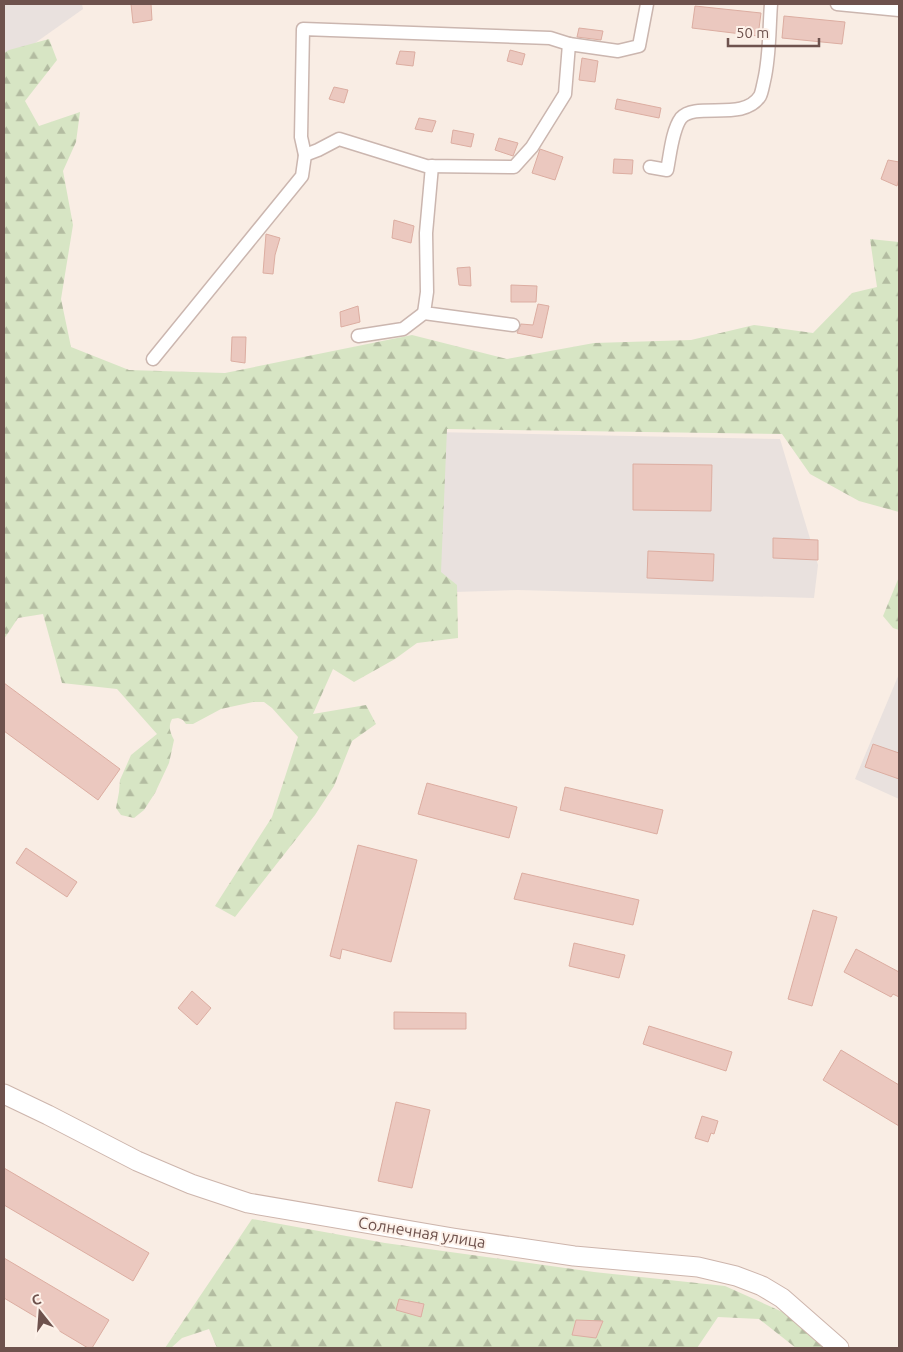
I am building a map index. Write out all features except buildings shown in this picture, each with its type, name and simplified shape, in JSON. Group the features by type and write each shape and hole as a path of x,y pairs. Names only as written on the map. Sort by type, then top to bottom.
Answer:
{"street":[{"path":"153,359 302,176 305,155 301,137 303,30 550,38 569,44 618,51 639,46 647,4"},
{"path":"650,167 667,170 676,128 682,117 697,111 734,110 751,104 760,95 767,65 771,4"},
{"path":"837,4 899,10"},
{"path":"305,155 338,139 426,166 514,167 532,146 565,94 569,44"},
{"path":"358,336 403,329 424,313 427,292 426,233 432,166"},
{"path":"424,313 513,325"},
{"name":"Солнечная улица","path":"4,1094 137,1161 191,1184 248,1203 453,1238 574,1256 698,1267 736,1276 762,1286 782,1298 839,1348"}],"shaded area":[{"path":"4,4 82,4 83,9 4,65"},
{"path":"431,432 780,439 818,565 814,598 518,590 424,593"},
{"path":"899,674 899,799 855,779"}],"green space":[{"path":"49,39 57,60 25,101 39,126 80,112 76,142 63,171 73,225 61,299 71,347 129,370 225,373 412,335 507,359 594,343 691,340 754,325 813,333 852,293 877,287 870,239 899,242 899,512 859,501 810,474 782,434 447,429 441,572 457,585 458,638 417,643 395,659 354,682 333,669 313,714 366,705 376,724 352,741 334,786 315,815 235,917 215,906 272,817 298,737 272,708 264,702 253,702 221,709 193,724 186,724 178,718 172,719 170,730 174,740 169,763 155,793 144,810 134,818 121,815 116,808 120,780 131,755 157,734 117,689 62,683 43,614 18,618 4,639 4,53"},
{"path":"899,577 899,630 893,628 883,616"},
{"path":"252,1219 385,1243 594,1272 725,1286 796,1318 830,1348 796,1348 759,1319 718,1317 697,1348 217,1348 209,1329 182,1338 171,1348 165,1348"}]}
